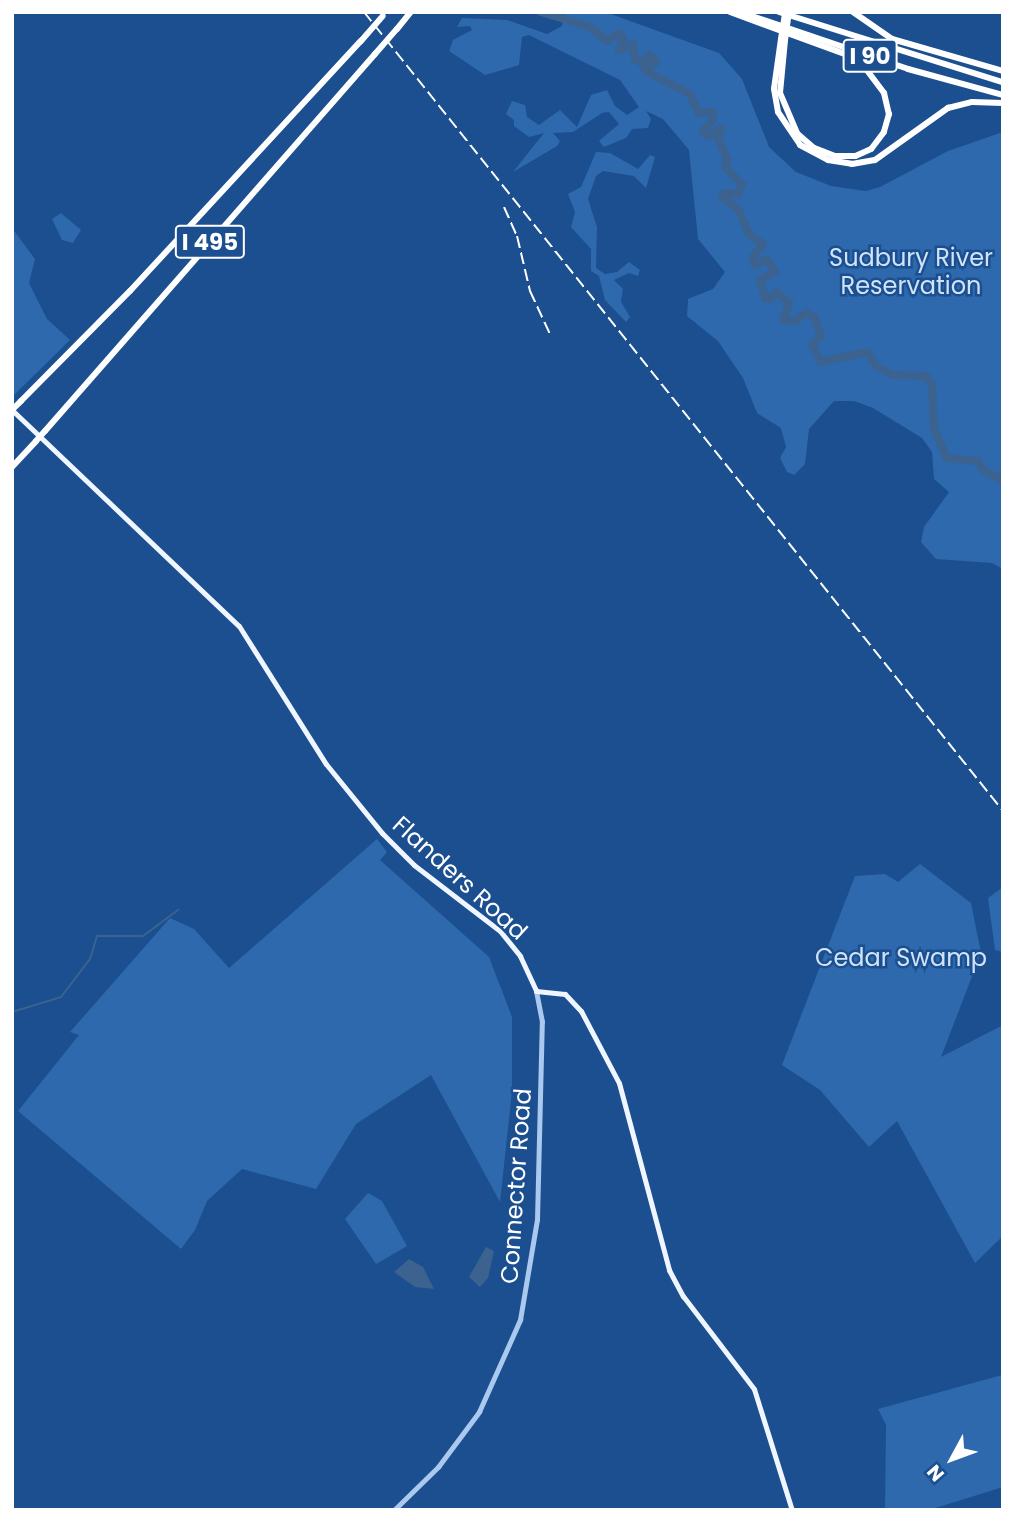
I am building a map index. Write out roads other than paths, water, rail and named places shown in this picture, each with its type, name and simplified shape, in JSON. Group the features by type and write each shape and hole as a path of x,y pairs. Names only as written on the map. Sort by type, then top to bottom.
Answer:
{"highway":[{"name":"I 495","path":"12,467 411,12"},
{"path":"730,12 845,54 866,69 884,93 888,114 884,132 871,149 852,157 831,156 797,133 779,93 783,39"},
{"name":"I 90","path":"740,12 923,74 1003,95"},
{"name":"I 90","path":"779,12 1003,82"},
{"path":"787,12 774,89 778,112 794,139 828,160 852,164 875,160 948,108 972,102 1003,103"},
{"path":"853,12 884,35 1003,71"},
{"path":"860,12 888,34 927,50"},
{"name":"I 495","path":"12,410 130,291 385,14"}],"main road":[{"name":"Flanders Road","path":"12,410 233,619 354,803 414,865 500,931 520,956 537,991"},
{"path":"537,991 560,992 570,998 608,1057 624,1098 665,1261 683,1296 754,1389 792,1510"}],"street":[{"name":"Connector Road","path":"394,1510 438,1467 474,1420 496,1380 520,1320 537,1220 542,1023 537,991"}],"waterway":[{"path":"541,12 590,27 607,41 619,33 623,38 619,50 633,44 635,60 642,62 646,71 690,94 699,113 713,112 714,118 703,132 709,136 722,128 718,138 727,159 725,167 742,184 738,194 725,193 722,197 738,209 749,234 763,244 753,257 755,265 767,260 775,272 760,280 765,298 771,299 776,292 789,303 783,320 795,321 806,313 814,317 821,336 812,345 821,362 867,352 877,367 893,375 926,376 932,385 934,428 947,458 978,461 983,470 1003,481"},
{"path":"559,17 562,12"},
{"path":"641,62 650,55 656,62 645,69"},
{"path":"999,478 1003,461"},
{"path":"12,1012 61,997 90,959 97,936 143,936 178,910"}],"railway":[{"path":"364,12 1003,811"},
{"path":"504,207 517,236 530,291 550,334"}],"park label":[{"name":"Sudbury River Reservation","path":"911,272"},
{"name":"Cedar Swamp","path":"901,958"}]}
